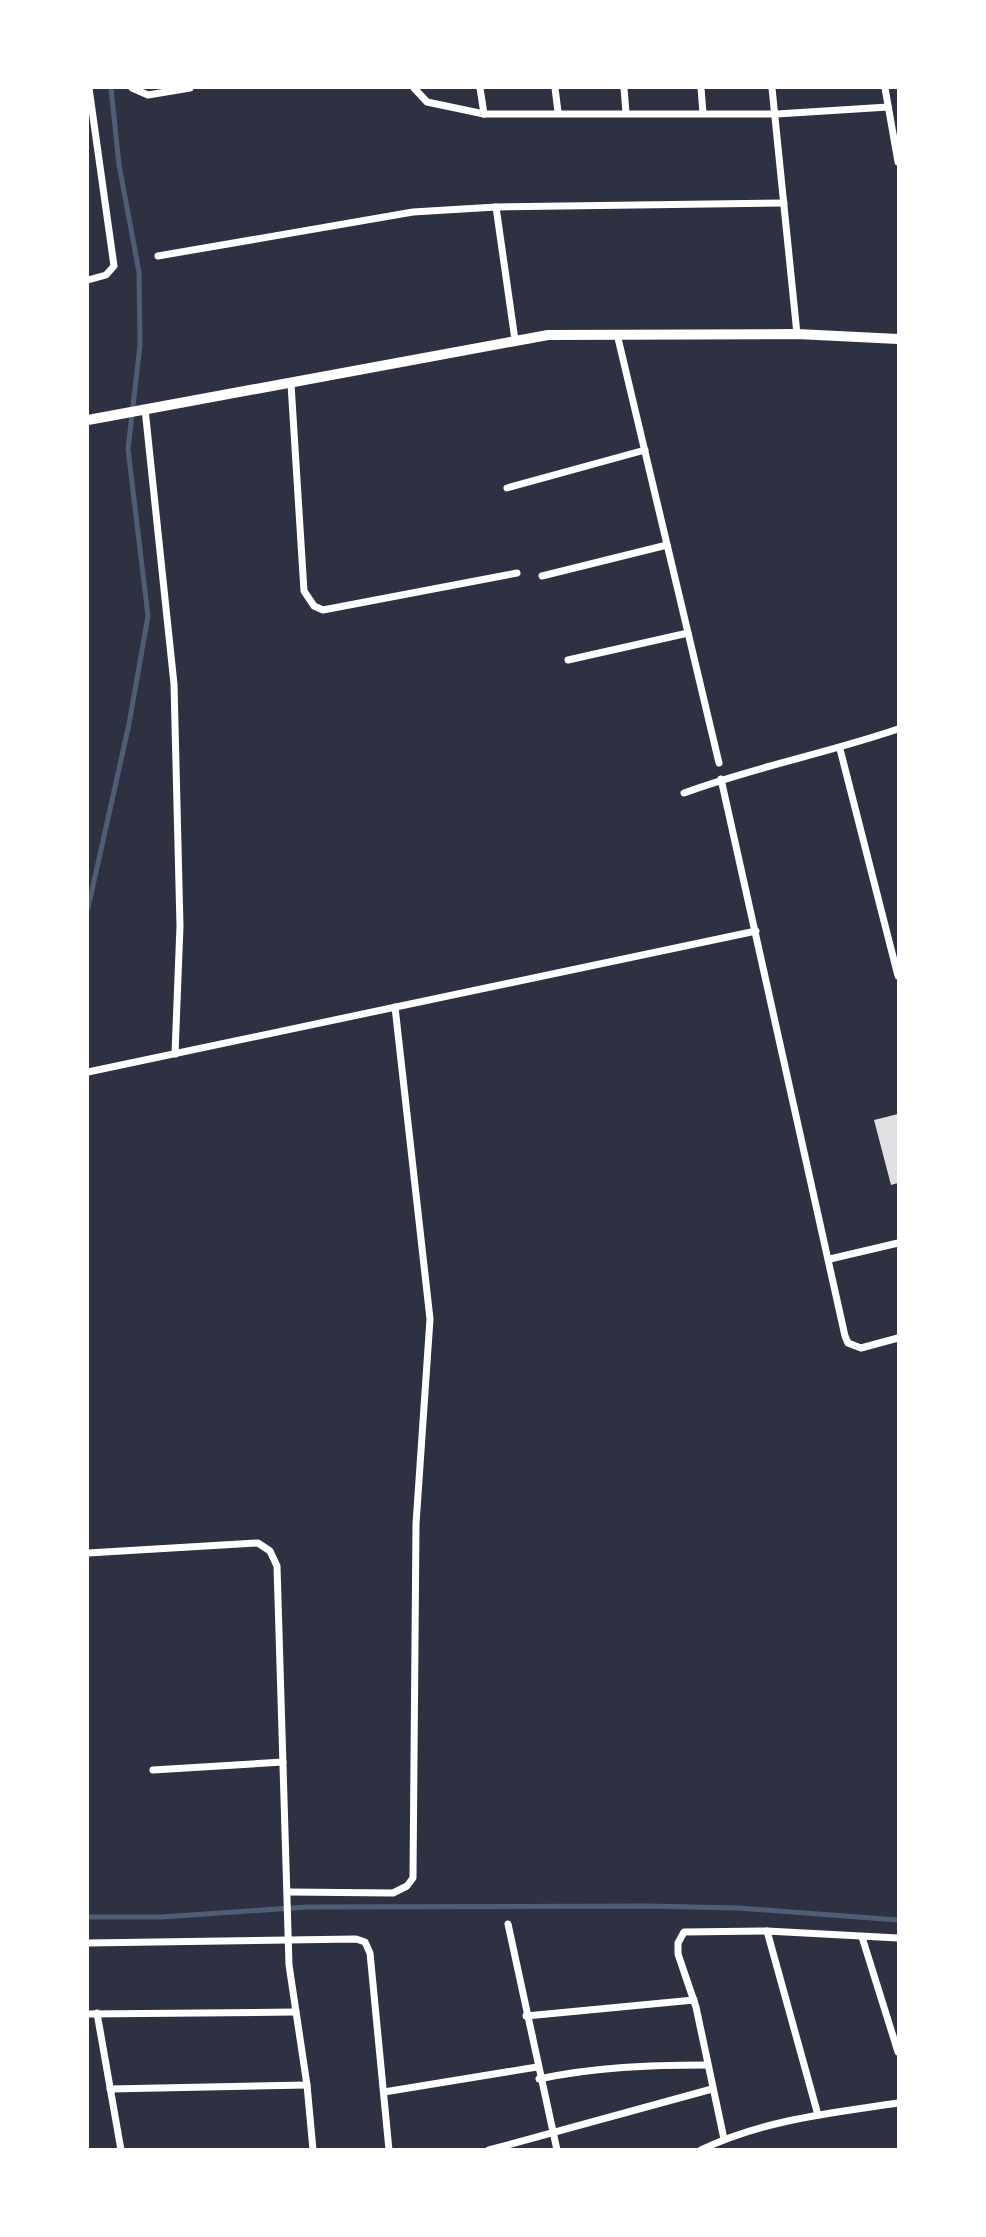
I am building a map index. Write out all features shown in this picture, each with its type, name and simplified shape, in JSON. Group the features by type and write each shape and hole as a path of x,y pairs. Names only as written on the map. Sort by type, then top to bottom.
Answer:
{"street":[{"path":"88,280 106,275 114,266 89,88"},
{"path":"132,88 148,95 190,88"},
{"path":"414,88 427,102 484,114 777,114 888,107"},
{"path":"480,88 484,114"},
{"path":"555,88 558,112"},
{"path":"624,88 626,113"},
{"path":"701,88 704,113"},
{"path":"772,88 777,114 783,204 797,334"},
{"path":"885,88 898,162"},
{"path":"158,256 413,212 496,207 783,204"},
{"path":"496,207 515,340"},
{"path":"617,334 719,763"},
{"path":"91,419 548,335 797,334 898,339"},
{"path":"291,384 304,591 314,606 323,610 517,573"},
{"path":"145,409 174,684 180,926 175,1054"},
{"path":"507,488 645,450"},
{"path":"542,576 667,545"},
{"path":"568,660 688,633"},
{"path":"684,793 721,779 840,748 898,729"},
{"path":"840,748 898,976"},
{"path":"721,779 848,1343 861,1348 898,1338"},
{"path":"88,1072 755,930"},
{"path":"288,1895 393,1893 407,1886 413,1878 416,1524 430,1319 395,1007"},
{"path":"830,1259 898,1243"},
{"path":"88,1553 258,1543 270,1551 277,1566 289,1965 307,2085 313,2150"},
{"path":"153,1770 283,1762"},
{"path":"508,1924 556,2150"},
{"path":"766,1931 818,2115"},
{"path":"724,2138 694,2000 678,1954 678,1943 684,1932 766,1931 898,1938"},
{"path":"862,1937 898,2052"},
{"path":"88,1943 356,1938 368,1947 389,2150"},
{"path":"526,2016 694,2000"},
{"path":"88,2014 296,2012"},
{"path":"97,2013 121,2150"},
{"path":"539,2079 574,2071 638,2065 707,2066"},
{"path":"384,2092 537,2067"},
{"path":"110,2089 307,2085"},
{"path":"489,2150 712,2088"},
{"path":"701,2150 724,2138 818,2115 898,2103"}],"building":[{"path":"898,1114 898,1183 891,1185 874,1120"}],"waterway":[{"path":"88,908 129,724 148,616 128,449 140,345 139,272 119,165 111,88"},
{"path":"88,1917 161,1917 307,1907 646,1906 738,1908 898,1920"}]}
